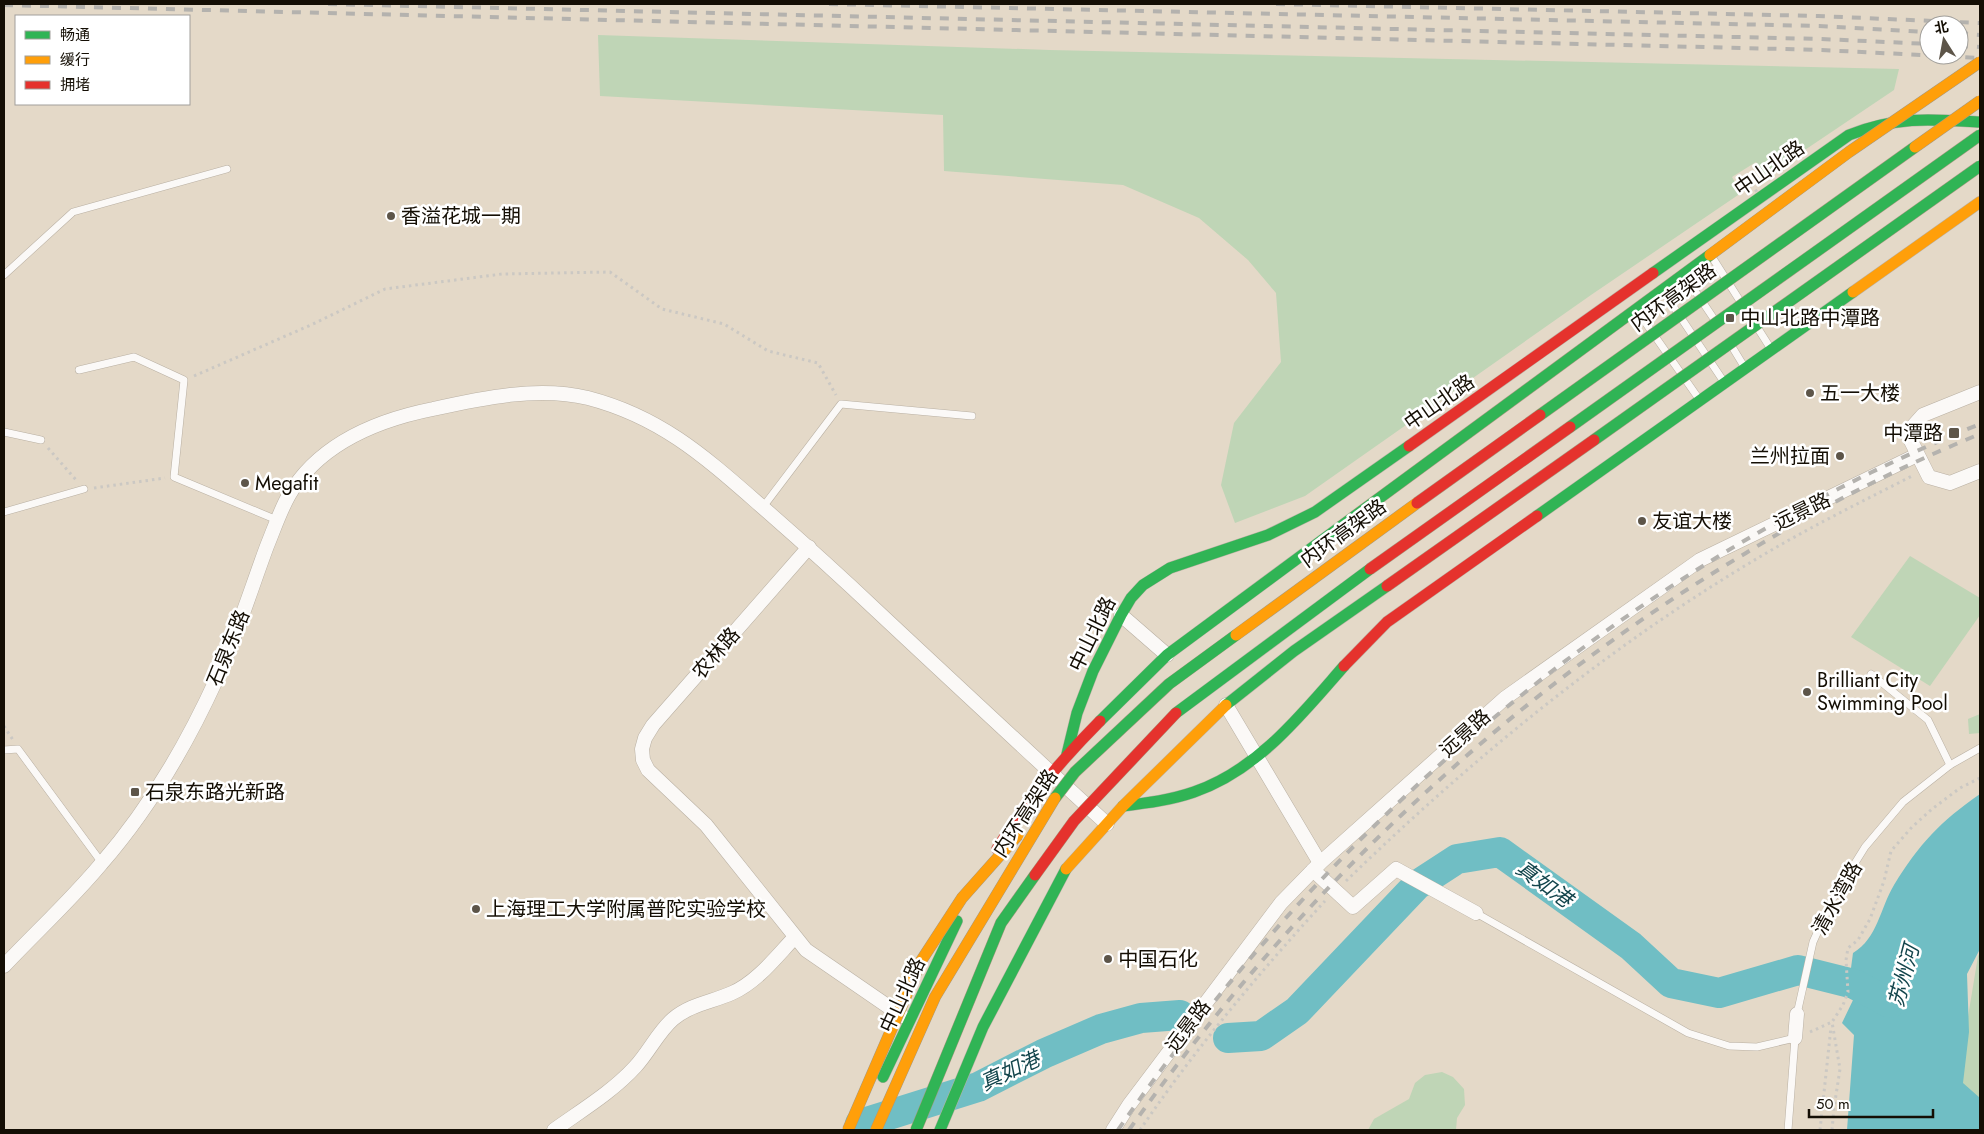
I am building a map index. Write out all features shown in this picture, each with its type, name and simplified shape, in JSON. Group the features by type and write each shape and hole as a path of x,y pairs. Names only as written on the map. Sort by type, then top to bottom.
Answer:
{"main road":[{"name":"中山北路","path":"858,1130 971,891 1016,818 1067,754 1167,655 1849,152 1980,62"},
{"name":"内环高架路","path":"876,1130 935,997 1049,806 1075,772 1169,684 1355,547 1980,101"},
{"name":"中山北路","path":"1067,754 1077,713 1093,670 1131,598 1155,576 1170,568 1268,535 1316,512 1849,135 1869,126 1895,120 1980,122"},
{"path":"916,1130 1001,923 1074,821 1176,713 1370,569 1980,135"},
{"path":"941,1130 983,1027 1067,868 1123,806 1226,705 1294,651 1980,166"},
{"path":"1123,806 1156,802 1205,788 1234,774 1258,758 1281,738 1366,641 1386,622 1980,202"},
{"path":"848,1130 921,961 962,898 1075,772"}],"street":[{"path":"1980,392 1923,415 1907,433 1929,477 1950,483 1980,472"},
{"name":"石泉东路","path":"4,966 102,864 150,799 199,717 220,672 277,520 289,495 301,478 333,448 352,436 399,417 488,398 547,393 586,397 652,421 701,453 763,507"},
{"name":"远景路","path":"1114,1130 1129,1105 1281,903 1317,866 1505,698 1700,560 1917,454"},
{"path":"763,507 809,547 1106,824"},
{"name":"农林路","path":"809,547 653,726 645,738 642,749 643,760 648,770 706,826 794,938 819,960 910,1021"},
{"path":"1121,614 1167,655"},
{"path":"1226,705 1258,758 1317,866 1335,891 1353,908 1396,869 1476,913"},
{"path":"554,1130 622,1079 645,1056 672,1020 697,1004 732,993 744,986 758,975 794,938"},
{"name":"清水湾路","path":"1795,1038 1798,1014"}],"lane":[{"path":"4,275 73,212 227,169"},
{"path":"1700,240 1749,314"},
{"path":"1673,259 1719,326"},
{"path":"1652,274 1725,382"},
{"path":"1624,294 1646,322 1700,400"},
{"path":"1754,322 1771,350"},
{"path":"1724,334 1745,368"},
{"path":"79,370 134,357 184,380 174,477 277,520"},
{"path":"763,507 841,404 972,416"},
{"path":"4,432 41,440"},
{"path":"4,512 84,489"},
{"path":"1872,674 1928,720 1950,765"},
{"name":"清水湾路","path":"1798,1014 1813,942 1832,900 1865,847 1903,802 1950,765 1980,748"},
{"path":"4,750 18,749 102,864"},
{"path":"1476,913 1688,1033 1729,1046 1756,1047 1795,1038"},
{"name":"清水湾路","path":"1788,1130 1795,1038"}],"path":[{"path":"184,380 313,324 385,289 502,274 610,272 662,309 724,324 768,351 818,363 841,404"},
{"path":"41,440 84,489 174,477"},
{"path":"1140,1130 1208,1038 1335,891 1402,826 1457,777 1576,680 1629,641 1762,555 1823,520 1925,470"},
{"path":"1820,1130 1832,1022 1843,1005 1848,992 1846,960 1848,948 1858,940 1870,919 1884,881 1891,851 1912,827 1932,809 1960,788 1980,778"},
{"path":"1795,1038 1832,1022"},
{"path":"1832,1022 1840,1069 1832,1130"}],"green space":[{"path":"598,35 1050,50 1899,69 1894,90 1766,176 1756,162 1732,177 1741,193 1591,295 1305,496 1235,523 1221,485 1234,423 1281,362 1276,293 1248,260 1199,218 1123,185 944,171 943,115 600,96"},
{"path":"1910,556 1980,598 1980,615 1930,686 1851,637"},
{"path":"1980,714 1980,733 1969,734 1968,719"},
{"path":"1980,953 1980,1130 1948,1130 1978,956"},
{"path":"1442,1072 1453,1077 1464,1089 1465,1105 1457,1118 1456,1130 1368,1130 1374,1119 1409,1099 1415,1083 1425,1075"}],"water":[{"name":"苏州河","path":"1980,794 1980,949 1967,974 1969,1032 1963,1083 1980,1098 1980,1130 1847,1130 1854,1035 1842,1023 1854,998 1851,968 1853,953 1861,947 1873,931 1889,894 1912,857 1942,824"}],"waterway":[{"name":"真如港","path":"1228,1038 1261,1036 1297,1011 1417,885 1457,859 1500,852 1631,946 1671,983 1719,993 1798,970 1854,984 1890,1003"},
{"name":"真如港","path":"860,1124 978,1087 1043,1054 1101,1029 1141,1018 1180,1015"}],"railway":[{"path":"328,4 1821,39 1919,44"},
{"path":"829,4 1819,26 1919,31"},
{"path":"1276,4 1818,16 1980,23"},
{"path":"4,5 1822,50 1980,58"},
{"path":"1969,34 1980,35"},
{"path":"1969,46 1980,47"},
{"path":"1118,1130 1202,1017 1293,910 1392,808 1498,714 1610,628 1728,550 1851,482 1980,424"},
{"path":"1129,1130 1193,1045 1261,963 1332,884 1408,809 1487,739 1569,672 1656,610 1746,553 1861,489 1920,460 1980,434"}],"traffic: fast":[{"path":"1653,273 1849,135 1882,125 1914,120 1980,122"},
{"path":"1570,427 1980,135"},
{"path":"1540,415 1915,147"},
{"path":"1594,440 1980,166"},
{"path":"1340,527 1710,255"},
{"path":"1537,516 1853,292"},
{"path":"1067,754 1077,713 1093,671 1121,615 1131,598 1143,585 1170,568 1268,535 1315,512 1409,446"},
{"path":"1100,721 1167,655 1340,527"},
{"path":"1176,713 1370,569"},
{"path":"1226,705 1294,651 1387,586"},
{"path":"1055,798 1075,772 1169,684 1236,635"},
{"path":"1123,806 1185,795 1217,782 1238,770 1295,722 1344,666"},
{"path":"940,1130 983,1027 1066,869"},
{"path":"916,1130 1001,923 1035,875"},
{"path":"883,1077 957,921"}],"traffic: slow":[{"path":"1710,255 1849,152 1980,62"},
{"path":"1915,147 1980,101"},
{"path":"1853,292 1980,202"},
{"path":"1236,635 1417,503"},
{"path":"1066,869 1123,806 1226,705"},
{"path":"876,1130 935,997 1055,798"},
{"path":"848,1130 921,961 962,898 1018,835"}],"traffic: jam":[{"path":"1409,446 1653,273"},
{"path":"1417,503 1540,415"},
{"path":"1370,569 1570,427"},
{"path":"1387,586 1594,440"},
{"path":"1344,666 1387,622 1537,516"},
{"path":"1035,875 1074,821 1176,713"},
{"path":"997,849 1045,782 1100,721"}],"place":[{"name":"香溢花城一期","path":"391,216"},
{"name":"中山北路中潭路","path":"1730,318"},
{"name":"五一大楼","path":"1810,393"},
{"name":"中潭路","path":"1954,433"},
{"name":"兰州拉面","path":"1840,456"},
{"name":"Megafit","path":"245,483"},
{"name":"友谊大楼","path":"1642,521"},
{"name":"Brilliant City Swimming Pool","path":"1807,692"},
{"name":"石泉东路光新路","path":"135,792"},
{"name":"上海理工大学附属普陀实验学校","path":"476,909"},
{"name":"中国石化","path":"1108,959"}]}
